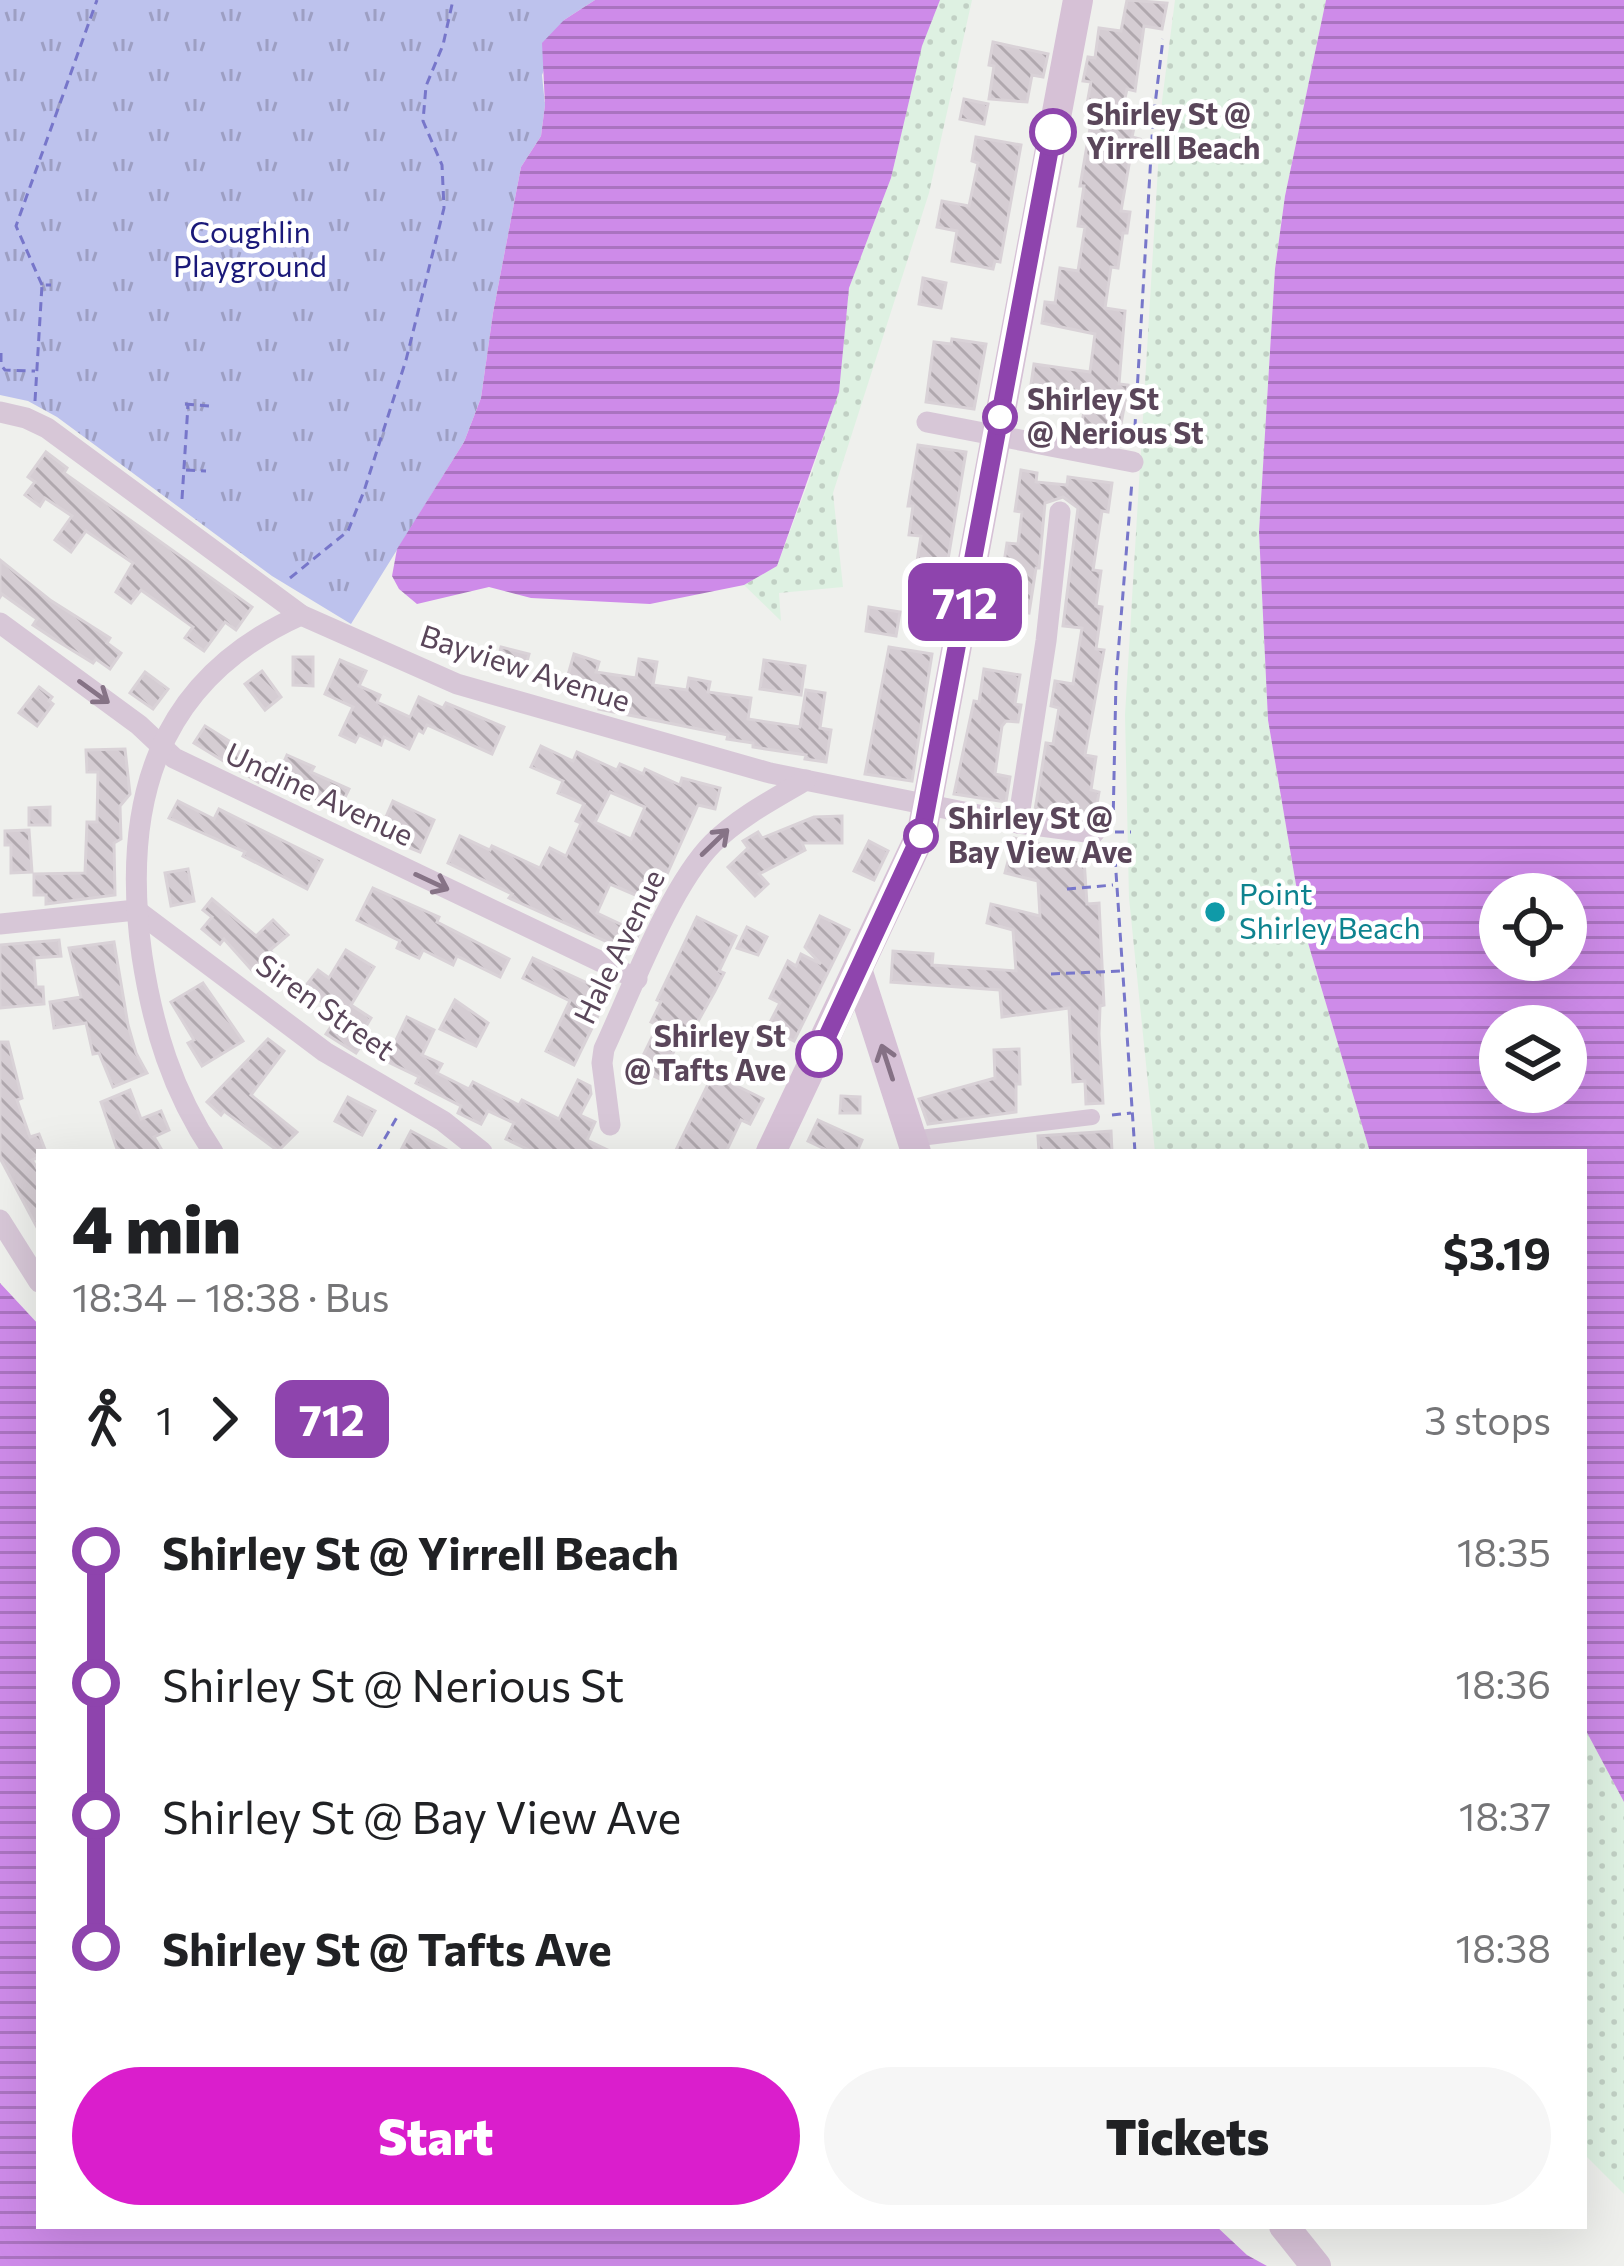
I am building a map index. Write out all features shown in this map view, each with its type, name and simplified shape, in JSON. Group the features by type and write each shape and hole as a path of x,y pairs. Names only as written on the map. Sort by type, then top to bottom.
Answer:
{"main road":[{"path":"772,1149 918,844 1078,0"},
{"path":"858,972 914,1145"},
{"path":"1286,2229 1316,2266"}],"street":[{"name":"Bayview Avenue","path":"0,412 34,421 301,615 424,670 509,702 806,781 1018,823 1104,832"},
{"path":"927,422 997,434 1132,470"},
{"path":"1018,823 1060,512"},
{"path":"211,1149 188,1111 162,1051 151,1009 136,910 136,840 160,746 186,702 223,662 264,632 301,615"},
{"name":"Undine Avenue","path":"0,623 184,764 637,979"},
{"name":"Hale Avenue","path":"610,1125 602,1056 681,886 703,853 733,826 806,781"},
{"path":"0,924 136,910"},
{"name":"Siren Street","path":"136,910 325,1052 443,1121 478,1149"},
{"path":"914,1145 1092,1117"},
{"path":"0,1220 36,1277"}],"path":[{"path":"34,421 42,285 16,226 97,0"},
{"path":"276,598 297,571 347,531 406,360 444,208 442,165 423,121 426,86 443,45 453,0"},
{"path":"1135,1149 1116,885 1104,832 1162,39"},
{"path":"42,285 51,285"},
{"path":"1,353 5,370 37,371"},
{"path":"36,389 46,390"},
{"path":"180,526 186,405 210,406"},
{"path":"184,470 206,471"},
{"path":"1104,832 1132,832"},
{"path":"1067,889 1116,885"},
{"path":"1051,974 1123,970"},
{"path":"379,1149 400,1110"},
{"path":"1092,1117 1131,1113"}],"sand":[{"path":"940,0 972,0 929,193 833,493 843,587 779,593 781,621 744,585 777,566 810,478 838,392 849,288 891,178 922,45"},
{"path":"1175,0 1326,0 1285,196 1275,269 1259,532 1268,720 1303,926 1369,1149 1155,1149 1129,898 1125,715 1162,101"},
{"path":"1587,1733 1624,1802 1624,2194 1587,2157"}],"green space":[{"name":"Coughlin Playground","path":"0,0 595,0 564,20 542,75 541,136 521,167 481,398 464,442 351,624 272,576 57,417 28,401 0,395"}],"shaded area":[{"path":"595,0 940,0 922,46 891,178 849,288 839,392 777,566 744,585 650,604 531,598 489,587 417,604 392,576 397,549 464,442 481,398 521,167 541,136 545,105 542,43 564,20"},
{"path":"1326,0 1624,0 1624,1802 1587,1733 1587,1149 1369,1149 1303,926 1268,720 1259,532 1275,269 1285,196"},
{"path":"0,1283 36,1322 36,2229 1219,2229 1267,2266 0,2266"}],"building":[{"path":"1127,0 1167,3 1162,29 1144,26 1135,91 1127,89 1120,121 1135,123 1132,137 1140,139 1136,160 1130,159 1121,211 1130,212 1127,233 1123,233 1118,268 1111,267 1105,308 1125,311 1119,384 1128,385 1118,441 1080,435 1086,399 1030,391 1034,364 1090,372 1095,334 1042,323 1045,302 1055,303 1060,268 1078,271 1085,227 1078,226 1084,186 1080,186 1093,111 1086,110 1091,82 1083,81 1088,57 1095,58 1099,28 1121,31"},
{"path":"993,42 1048,54 1043,77 1032,75 1027,102 989,99"},
{"path":"964,99 988,104 984,124 960,119"},
{"path":"976,137 1021,145 1000,262 995,261 993,269 952,261 957,231 937,227 942,201 969,206 978,163 972,161"},
{"path":"923,278 946,283 941,308 919,304"},
{"path":"952,339 986,344 974,409 926,402 934,342 951,344"},
{"path":"918,445 966,452 939,613 915,610 921,536 909,535 913,506 908,506"},
{"path":"46,452 67,468 64,473 252,607 236,630 225,622 204,651 185,638 193,627 141,590 131,603 116,592 133,563 86,531 71,552 55,540 72,516 45,498 40,506 25,495 35,482 28,477"},
{"path":"1021,470 1037,473 1036,482 1067,485 1068,477 1112,483 1108,512 1102,511 1093,570 1101,571 1096,649 1104,650 1085,755 1096,757 1091,790 1099,792 1095,816 1035,810 1046,743 1053,744 1059,708 1051,706 1055,681 1073,684 1082,628 1063,626 1078,508 1063,497 1045,503 1029,613 997,608 1007,543 1018,544 1022,512 1015,511"},
{"path":"0,560 50,600 110,638 107,643 121,653 110,669 54,639 33,625 37,619 2,594 0,597"},
{"path":"869,607 900,612 896,636 866,631"},
{"path":"501,647 529,654 522,679 495,672"},
{"path":"889,647 932,654 912,781 865,774"},
{"path":"574,654 599,662 596,672 636,678 639,659 657,662 653,685 687,690 689,678 710,682 708,692 751,698 748,719 800,727 806,690 825,693 820,728 831,730 826,762 753,747 753,743 727,739 728,735 599,709 602,693 566,682"},
{"path":"293,657 313,657 313,686 293,685"},
{"path":"340,660 366,671 359,686 380,695 377,702 410,717 419,697 504,727 492,754 427,725 423,733 418,730 409,749 384,737 381,745 359,735 355,742 340,735 353,707 325,694"},
{"path":"764,660 805,666 801,695 760,689"},
{"path":"984,669 1020,675 1015,704 1021,705 1018,722 1006,721 1002,726 995,774 1010,777 1006,802 954,794"},
{"path":"262,671 281,697 265,710 245,684"},
{"path":"145,672 168,689 153,709 130,693"},
{"path":"39,687 52,697 53,704 37,726 19,713"},
{"path":"205,726 234,744 232,748 266,763 258,782 194,743"},
{"path":"541,746 573,761 577,752 617,770 620,764 680,785 682,778 720,788 715,809 698,805 654,903 610,884 597,913 639,933 630,952 509,898 512,894 448,863 460,836 540,868 550,848 566,856 584,804 558,793 563,781 531,767","holes":["610,792 645,807 631,839 595,822"]},
{"path":"125,749 130,794 120,806 121,839 114,843 115,895 46,904 46,895 34,895 34,874 85,873 87,822 97,822 98,772 87,772 86,750"},
{"path":"287,755 349,789 338,812 312,800 314,794 277,778"},
{"path":"178,801 214,819 219,809 322,860 307,889 243,856 245,852 169,818"},
{"path":"393,801 434,820 420,852 378,835"},
{"path":"50,807 50,825 29,825 29,808"},
{"path":"842,816 842,843 802,843 805,850 759,874 768,884 755,896 728,867 748,848 743,841 758,832 762,838 814,817"},
{"path":"29,830 32,872 11,873 11,845 5,845 5,831"},
{"path":"1014,838 1040,844 1035,862 1084,859 1087,904 1099,903 1103,1103 1086,1104 1085,1081 1073,1082 1069,1008 1002,1017 1000,990 891,982 893,951 933,954 932,965 1016,971 1013,930 987,923 991,904 1040,916 1038,881 1005,873"},
{"path":"869,841 888,851 874,880 854,871"},
{"path":"188,869 194,901 171,906 165,873"},
{"path":"373,888 439,917 437,922 509,959 500,977 457,956 453,965 423,950 419,958 397,948 400,941 357,920"},
{"path":"212,899 256,936 273,920 288,935 270,950 277,959 258,977 224,939 220,944 202,929 212,917 203,910"},
{"path":"820,916 849,930 794,1041 767,1028 780,1003 770,998 788,961 796,966 801,954 821,964 805,947"},
{"path":"697,917 736,936 715,991 683,1048 677,1045 660,1079 637,1068 658,1025 651,1022 661,1002 657,1000"},
{"path":"747,927 767,937 758,955 737,948"},
{"path":"59,940 61,956 34,958 36,987 43,987 44,1004 0,1008 0,945"},
{"path":"114,942 128,1025 147,1073 113,1087 99,1053 93,1054 86,1023 54,1028 50,1002 81,997 69,948"},
{"path":"346,950 374,967 351,1005 371,1018 365,1028 370,1032 356,1053 326,1034 339,1015 304,988 318,970 329,978"},
{"path":"533,958 609,993 574,1065 546,1051 570,1001 523,978"},
{"path":"203,983 243,1041 202,1066 188,1043 194,1040 171,1002"},
{"path":"455,1000 488,1023 476,1046 440,1029"},
{"path":"407,1017 434,1030 422,1055 442,1064 437,1073 469,1089 473,1082 559,1119 578,1080 590,1086 580,1115 595,1122 587,1140 606,1149 527,1149 506,1139 514,1123 488,1111 481,1124 458,1113 461,1106 386,1061"},
{"path":"268,1039 284,1051 251,1095 297,1132 275,1149 207,1102"},
{"path":"0,1042 8,1042 22,1098 17,1100 30,1137 39,1134 45,1149 36,1149 32,1160 36,1225 0,1158"},
{"path":"1019,1049 1016,1112 928,1124 919,1099 995,1078 994,1050"},
{"path":"713,1074 763,1099 750,1124 741,1120 727,1149 676,1149"},
{"path":"130,1090 141,1119 161,1111 169,1130 154,1137 161,1149 117,1149 101,1102"},
{"path":"841,1096 860,1097 860,1113 840,1113"},
{"path":"348,1097 375,1111 362,1135 335,1121"},
{"path":"818,1120 862,1140 858,1149 825,1149 808,1141"},
{"path":"411,1131 445,1149 402,1149"},
{"path":"1111,1131 1112,1149 1039,1149 1038,1136"}],"bus line":[{"name":"712","path":"819,1054 922,832 1053,132"}],"place":[{"name":"Shirley St @ Yirrell Beach","path":"1053,132"},
{"name":"Shirley St @ Nerious St","path":"1000,417"},
{"name":"Shirley St @ Bay View Ave","path":"921,836"},
{"name":"Point Shirley Beach","path":"1215,912"},
{"name":"Shirley St @ Tafts Ave","path":"819,1054"}]}
